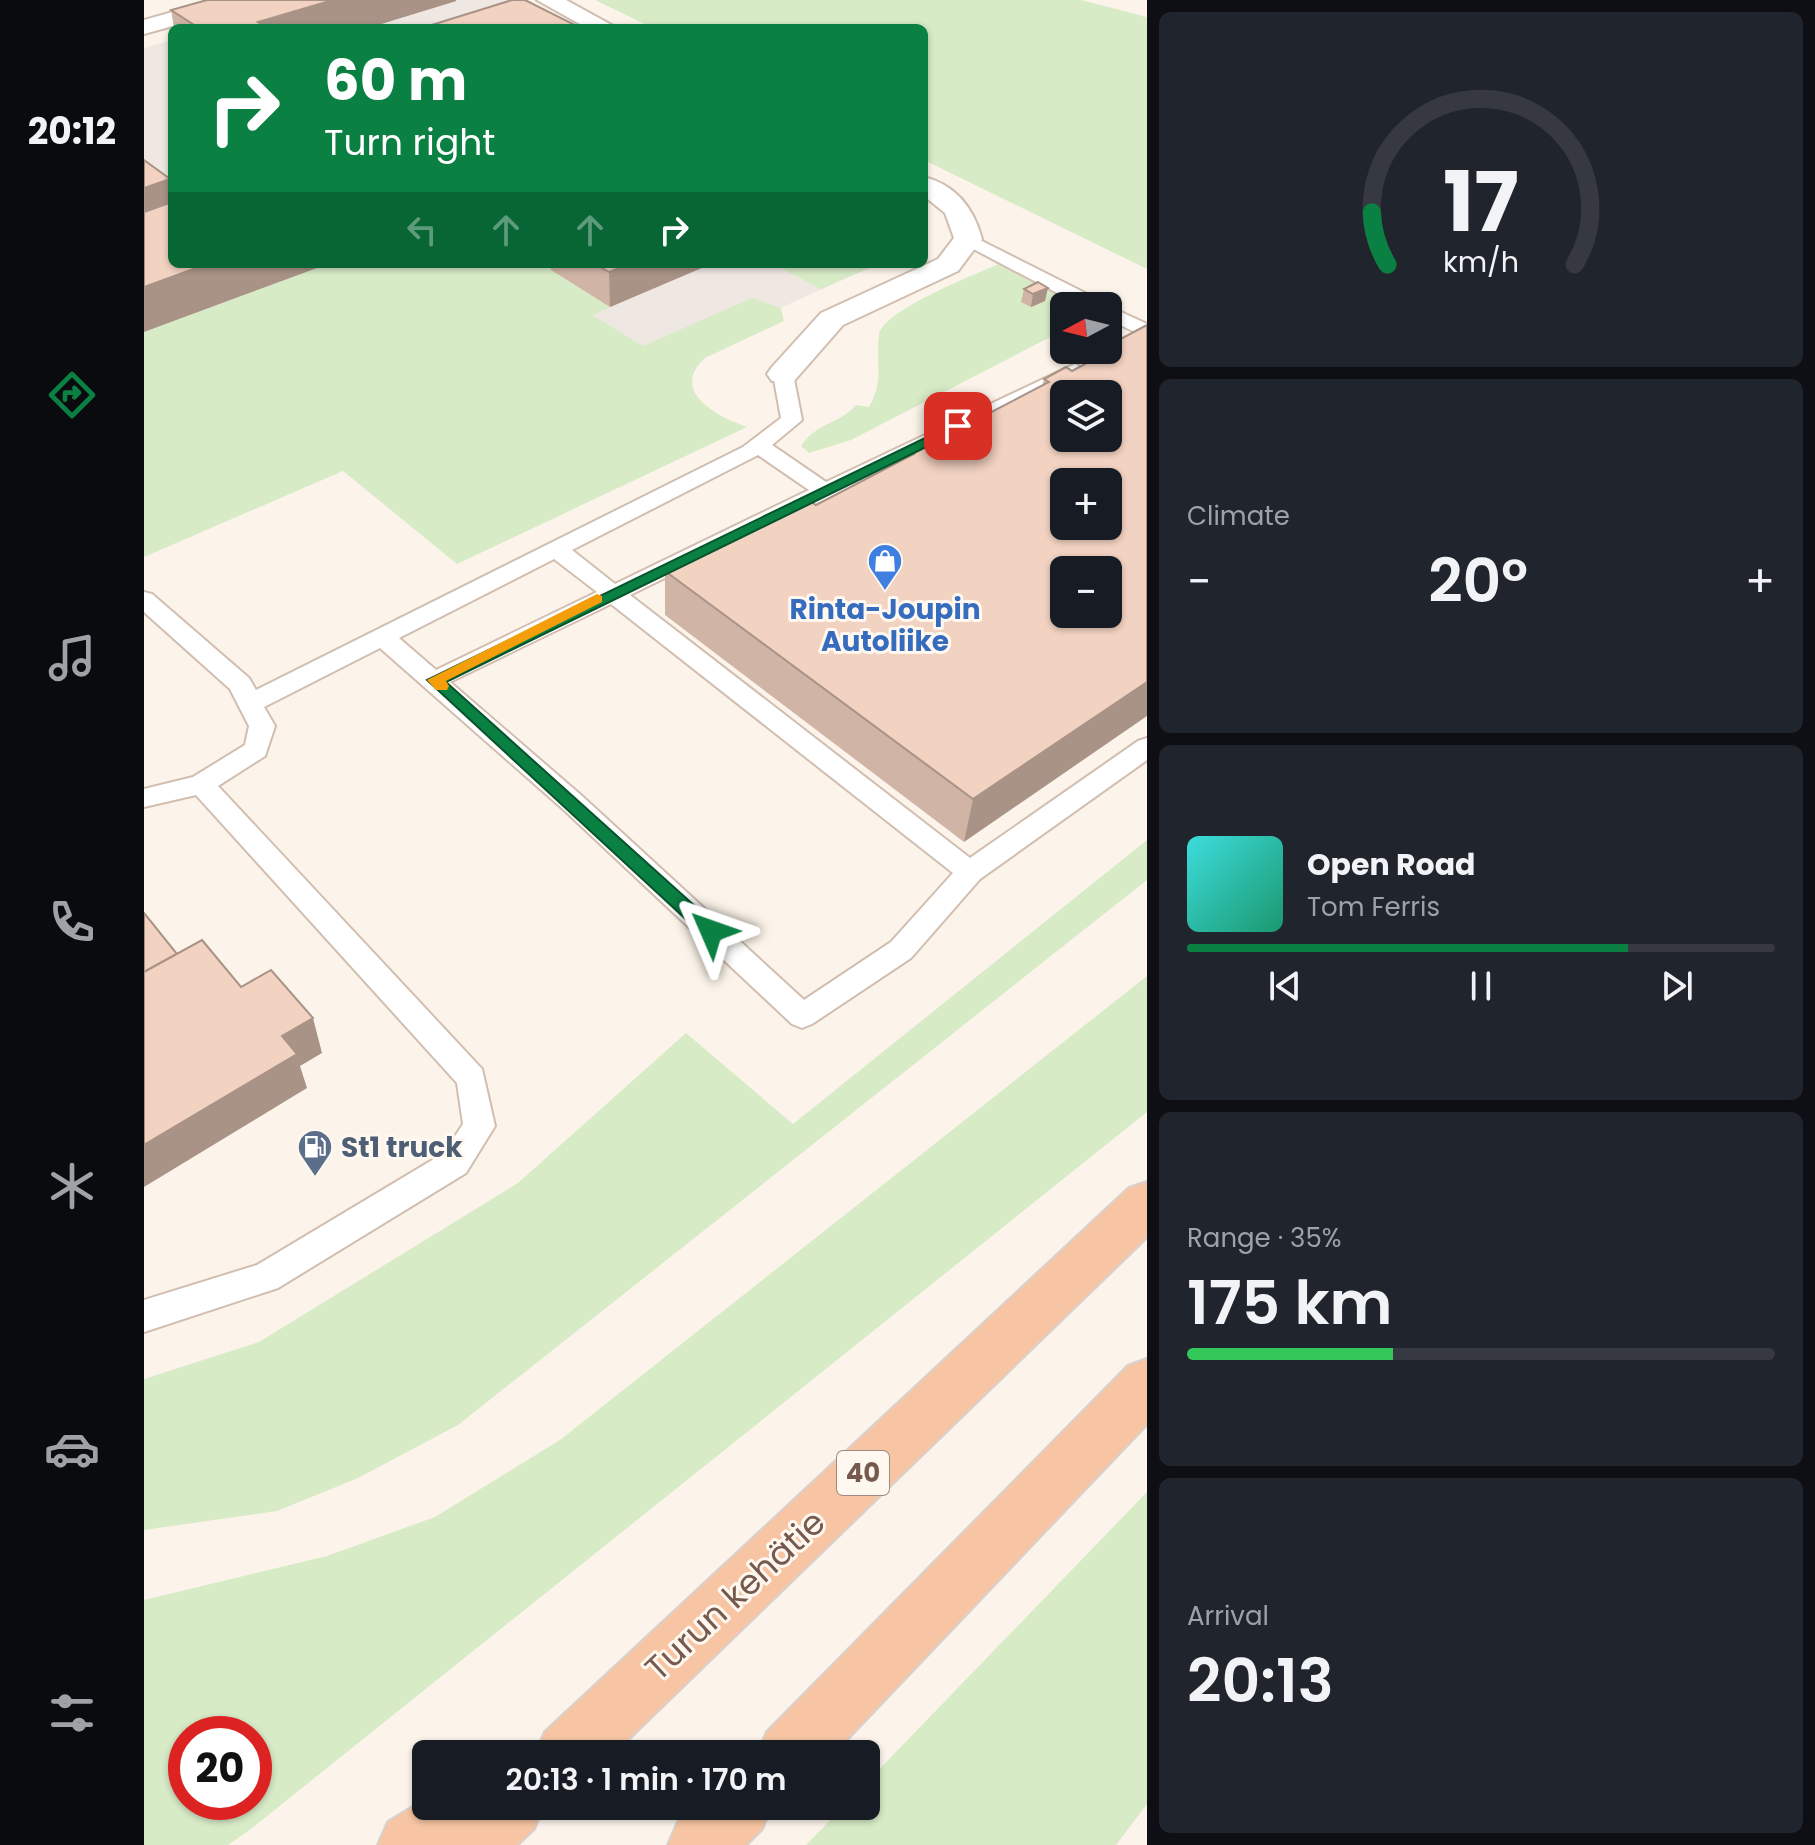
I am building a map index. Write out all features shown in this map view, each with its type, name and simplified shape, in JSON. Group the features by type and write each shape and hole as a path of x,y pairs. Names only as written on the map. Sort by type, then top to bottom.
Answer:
{"highway":[{"name":"Turun kehätie","path":"580,1740 1147,1204"},
{"path":"803,1740 1147,1385"},
{"path":"411,1845 452,1820"},
{"path":"469,1845 496,1820"},
{"path":"701,1845 725,1820"}],"street":[{"path":"144,27 240,0"},
{"path":"548,0 597,24"},
{"path":"783,374 832,319 948,265 968,239 963,215 946,196 928,187"}],"lane":[{"path":"968,239 1069,292"},
{"path":"1122,320 1147,334"},
{"path":"1122,347 1147,334"},
{"path":"435,680 611,592 1087,364"},
{"path":"251,703 758,445 792,420 783,374"},
{"path":"758,445 823,490"},
{"path":"556,549 970,872"},
{"path":"144,599 240,684 262,726 256,750 201,784 144,798"},
{"path":"384,638 435,680 802,1016 901,950 970,872 1147,747"},
{"path":"144,1316 266,1277 455,1163 479,1126 471,1078 201,784"}],"shaded area":[{"path":"309,0 507,0 555,24 227,24"},
{"path":"168,41 168,268 317,268 144,332 144,48"},
{"path":"518,268 869,268 665,360"}],"green space":[{"path":"595,0 1081,0 1147,17 1147,269 928,162 928,24 645,24"},
{"path":"1006,261 1064,292 1050,292 1050,337 851,440 809,453 801,446 814,432 856,405 869,407 877,388 879,335 884,325 934,293"},
{"path":"317,268 556,268 551,270 610,307 593,315 643,346 752,298 781,308 784,321 705,358 695,370 692,382 702,402 723,417 747,427 457,564 343,471 144,557 144,332"},
{"path":"781,268 869,268 821,289"},
{"path":"1147,840 1147,880 458,1425 358,1478 277,1511 144,1530 144,1379 259,1342 518,1183 686,1033 793,1124"},
{"path":"1147,976 1147,1112 272,1812 272,1716 168,1716 168,1820 262,1820 228,1845 144,1845 144,1600 327,1556 435,1517 560,1440"},
{"path":"1147,1492 1147,1804 1116,1845 806,1845 830,1820 880,1820 880,1769"}],"building":[{"path":"207,0 333,0 258,22 261,24 193,24 171,10"},
{"path":"512,0 525,0 573,24 435,24"},
{"path":"144,160 168,180 144,188"},
{"path":"168,203 168,268 196,268 144,287 144,212"},
{"path":"1038,282 1048,288 1033,294 1024,289"},
{"name":"Rinta-Joupin Autoliike","path":"1147,325 1147,682 973,799 665,571 805,498 816,505 914,454 908,451 934,437 938,440 1049,382 1044,379 1066,367 1072,371 1085,364 1122,364 1122,338"},
{"path":"144,913 177,954 144,972"},
{"path":"202,940 241,987 271,970 313,1018 282,1036 297,1054 144,1145 144,972"}],"slow traffic":[{"path":"442,686 435,680 597,599"}],"place":[{"name":"Rinta-Joupin Autoliike","path":"885,592"},
{"name":"St1 truck","path":"315,1178"}],"route":[{"path":"711,931 435,680 958,426"}]}
